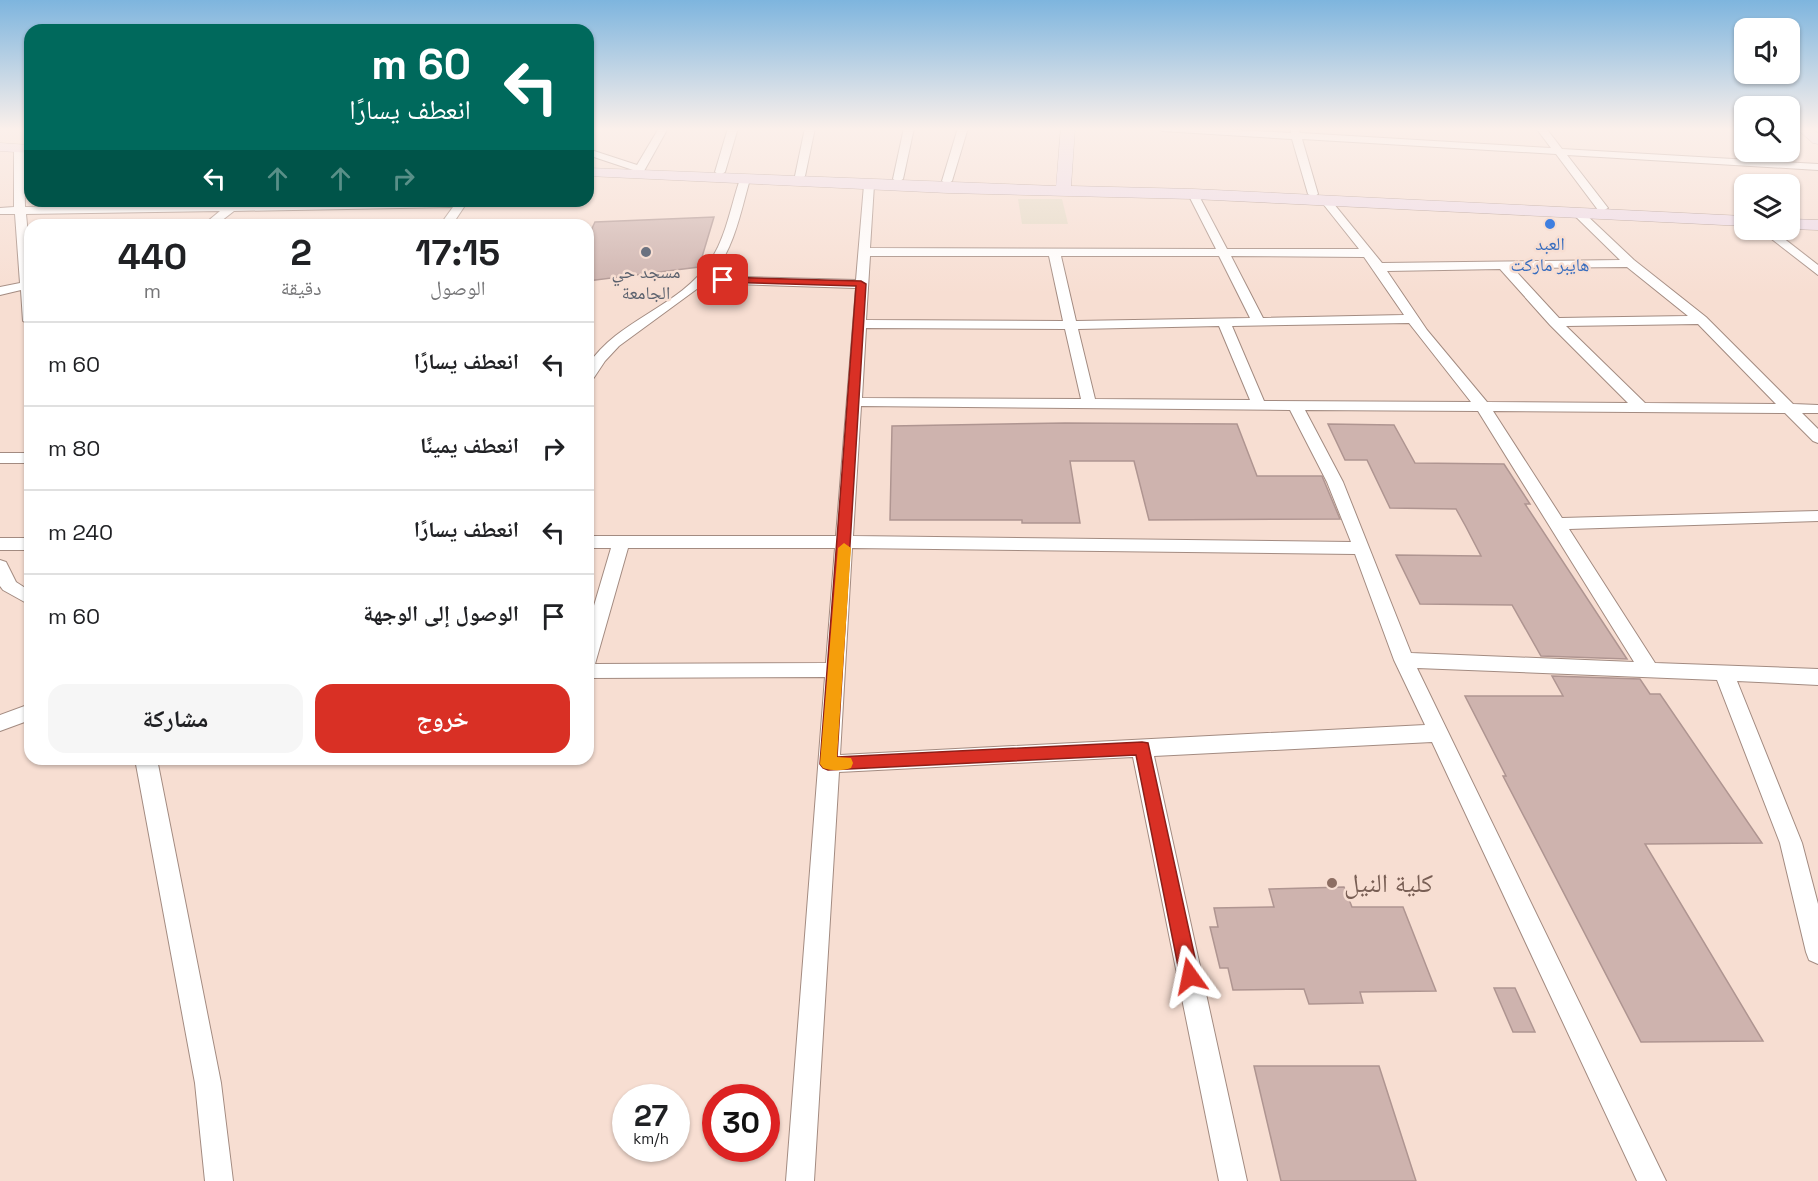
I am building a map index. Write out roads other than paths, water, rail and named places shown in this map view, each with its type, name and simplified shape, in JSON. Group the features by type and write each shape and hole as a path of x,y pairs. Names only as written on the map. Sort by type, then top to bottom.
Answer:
{"street":[{"path":"23,183 20,211 24,232"},
{"path":"594,369 613,345 700,279 716,263 744,183"},
{"path":"830,183 1063,187 1734,215"},
{"path":"988,183 1193,194 1319,197 1734,220"},
{"path":"1314,183 1319,197 1379,267 1422,332 1482,406 1650,672"},
{"path":"1583,183 1602,208"},
{"path":"800,1181 869,185"},
{"path":"1193,194 1258,320"},
{"path":"0,212 143,207"},
{"path":"216,219 231,207"},
{"path":"1577,212 1630,263 1701,320 1818,438"},
{"path":"1800,218 1818,219"},
{"path":"1800,224 1818,225"},
{"path":"1779,240 1818,271"},
{"path":"1790,248 1818,254"},
{"path":"863,252 1366,253"},
{"path":"1054,252 1089,404"},
{"path":"1379,267 1505,267 1630,263"},
{"path":"1505,267 1555,322 1641,408"},
{"path":"700,279 861,284"},
{"path":"0,291 24,286"},
{"path":"859,324 1072,325 1414,319"},
{"path":"1555,322 1701,320"},
{"path":"1223,321 1259,405"},
{"path":"854,402 1818,409"},
{"path":"1296,406 1335,482 1404,660 1652,1181"},
{"path":"0,458 24,458"},
{"path":"1555,524 1818,516"},
{"path":"594,542 844,542 1362,548"},
{"path":"594,638 621,542"},
{"path":"0,544 24,544"},
{"path":"0,566 9,586 24,595"},
{"path":"1404,660 1650,672 1818,677"},
{"path":"594,672 835,670"},
{"path":"1725,675 1791,843 1818,952"},
{"path":"0,723 24,714"},
{"path":"828,764 1438,733"},
{"path":"1142,748 1233,1181"},
{"path":"147,765 208,1083 219,1181"}],"place":[{"name":"العبد هايبر ماركت","path":"1550,224"},
{"name":"مسجد حي الجامعة","path":"646,252"},
{"name":"كلية النيل","path":"1332,883"}]}
